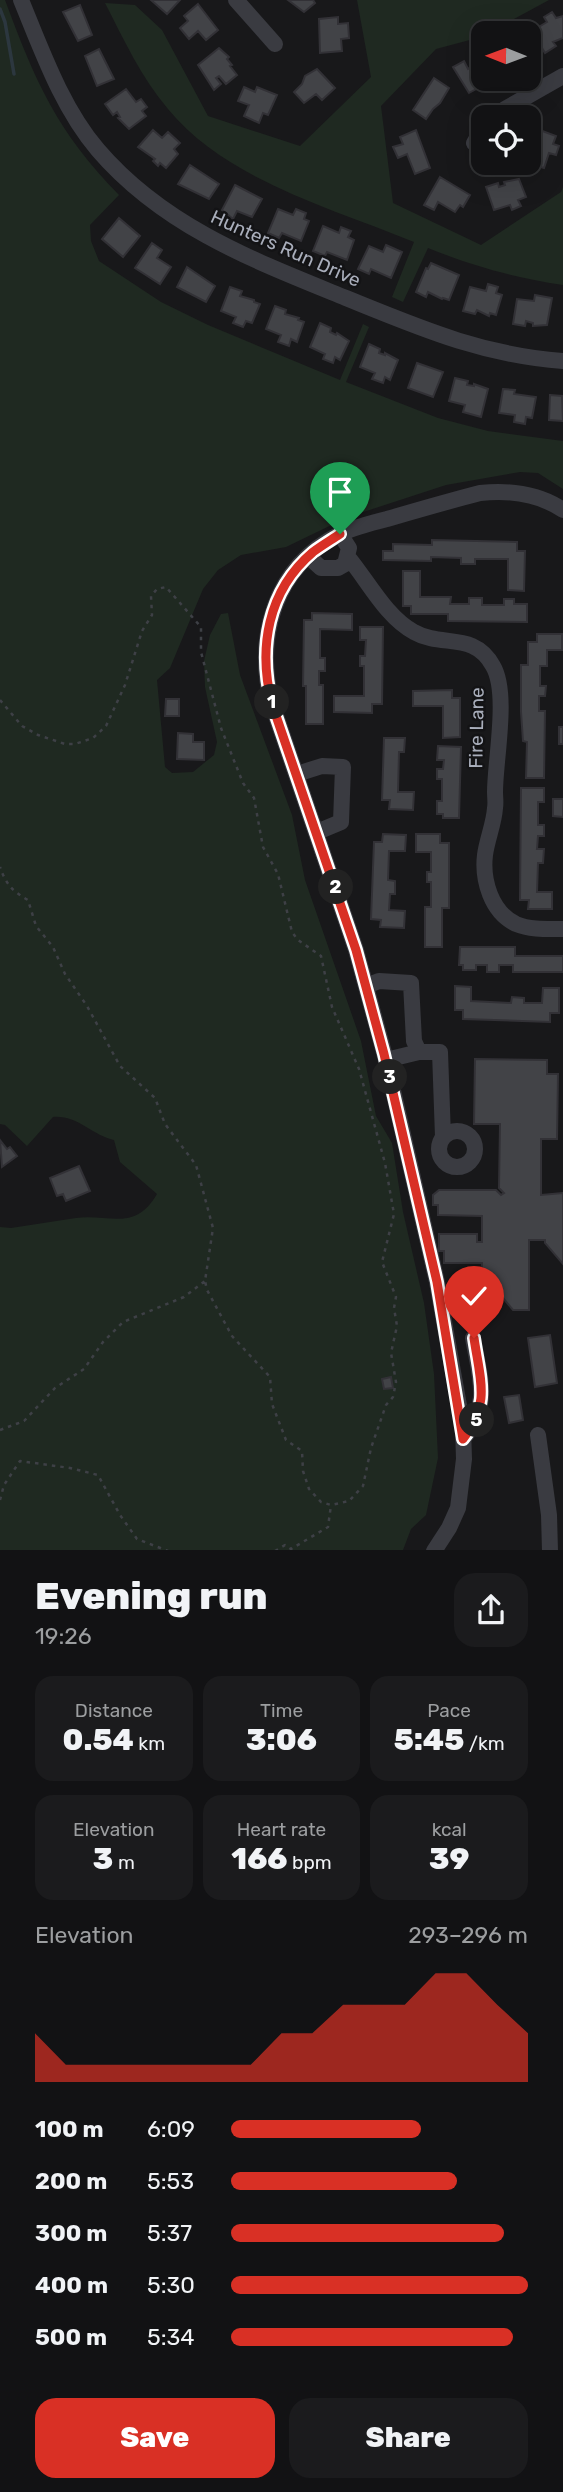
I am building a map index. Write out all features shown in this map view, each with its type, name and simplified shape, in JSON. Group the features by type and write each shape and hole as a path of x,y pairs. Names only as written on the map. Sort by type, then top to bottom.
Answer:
{"street":[{"name":"Hunters Run Drive","path":"21,0 51,72 70,108 97,149 132,184 168,213 241,255 436,334 484,350 533,359 563,361"},
{"path":"236,0 275,44"},
{"path":"510,105 563,76"},
{"path":"434,1550 449,1528 458,1508 462,1483 463,1439 437,1282 386,1060 366,986 266,679 265,648 270,620 278,598 293,573 340,534 480,493 502,491 526,494 563,510"},
{"path":"309,557 316,565 328,569 345,564 349,548 340,534"},
{"name":"Fire Lane","path":"348,557 388,609 411,631 422,636 463,642 487,655 495,669 499,687 496,807 485,856 488,889 498,908 516,924 563,929"},
{"path":"297,774 322,766 342,767 341,822 317,832"},
{"path":"366,986 379,981 411,983 414,1041 419,1052"},
{"path":"386,1060 419,1052 440,1052 443,1137"},
{"path":"463,1439 476,1423 480,1408 481,1389 474,1338"},
{"path":"538,1435 549,1515 550,1550"}],"path":[{"path":"0,700 22,726 38,735 65,744 93,738 106,726 125,685 142,631 152,615 151,596 157,589 166,587 173,593 177,602 201,627 201,652 221,728 243,783 254,798 263,847 278,874 292,932 298,940 321,956 332,1007 359,1069 385,1163 394,1214 382,1262 396,1297 394,1308 397,1326 391,1353 396,1382 393,1397 386,1405 371,1448 363,1486 349,1501 331,1505 321,1502 309,1489 303,1471 302,1451 286,1440 272,1404 270,1377 232,1336 207,1290 205,1281 213,1228 196,1165 165,1124 155,1098 120,1066 87,1006 65,974 53,947 36,926 28,900 5,883 0,867"},
{"path":"0,1430 24,1421 55,1388 84,1369 103,1342 123,1322 184,1297 205,1281"},
{"path":"0,1500 4,1485 20,1461 98,1475 137,1539 169,1550"},
{"path":"275,1550 285,1545 291,1549 328,1527 331,1505"}],"shaded area":[{"path":"0,0 5,0 38,81 64,127 79,149 119,195 90,225 91,241 99,261 161,302 208,325 340,380 363,324 369,327 346,382 438,418 488,431 563,441 563,489 538,473 520,472 446,485 348,517 286,547 241,555 218,570 203,589 170,668 157,680 165,767 172,773 193,772 214,755 217,742 205,687 204,661 210,635 221,614 228,613 240,675 292,815 305,880 361,1041 376,1116 392,1143 403,1212 424,1303 434,1374 438,1458 426,1515 411,1529 403,1550 0,1550 0,1227 11,1228 88,1217 131,1217 149,1206 157,1194 120,1162 114,1140 78,1122 53,1117 27,1146 5,1125 0,1124"},
{"path":"357,0 549,0 510,21 471,21 471,40 436,49 381,106 393,203 481,245 561,192 563,187 563,285 494,271 428,248 403,302 392,297 414,242 315,204 219,155 192,134 149,84 105,3 135,5 162,30 208,116 300,146 371,77"}],"building":[{"path":"151,0 180,0 167,14"},
{"path":"288,0 313,0 315,3 304,12"},
{"path":"198,4 218,30 206,40 198,31 189,39 180,28 188,21 184,16"},
{"path":"80,5 92,35 78,41 63,12"},
{"path":"552,12 556,18 563,16 563,38 553,42 556,46 545,53 541,46 541,26 547,22 544,17"},
{"path":"338,17 338,24 348,23 349,38 341,39 342,51 320,53 319,19"},
{"path":"219,48 229,57 227,59 232,65 230,66 237,75 226,84 219,76 216,78 221,84 214,90 198,65"},
{"path":"99,49 114,79 97,86 85,56"},
{"path":"464,61 468,69 471,67 473,91 469,93 453,67"},
{"path":"317,69 335,88 322,100 316,94 304,103 294,92 305,76"},
{"path":"434,78 449,88 426,119 413,110"},
{"path":"244,87 255,92 257,87 277,95 268,115 263,113 259,123 244,116 249,105 238,101"},
{"path":"126,89 136,102 141,99 147,107 142,111 146,116 129,129 118,118 120,117 117,112 113,115 105,104"},
{"path":"153,130 162,138 168,132 180,143 174,149 178,154 166,168 160,163 158,166 153,161 155,159 138,147"},
{"path":"416,130 430,168 415,174 407,154 398,158 393,147 403,144 400,137"},
{"path":"541,130 556,136 553,144 559,146 556,155 549,153 544,168 541,167"},
{"path":"190,165 219,184 209,199 178,184"},
{"path":"440,177 470,195 463,207 460,205 455,212 438,202 434,210 424,205"},
{"path":"519,179 526,197 518,200 521,206 512,210 510,205 494,210 486,187 498,183 499,187 505,185 504,182"},
{"path":"235,185 262,199 252,217 237,211 233,219 222,210"},
{"path":"278,209 293,215 296,209 306,213 304,219 309,221 301,241 282,233 279,238 268,233"},
{"path":"119,218 140,236 123,257 102,239"},
{"path":"323,226 339,233 341,227 351,231 348,237 354,240 347,260 327,252 325,256 313,251"},
{"path":"152,243 162,250 157,258 171,267 160,284 135,268"},
{"path":"386,245 402,252 391,278 371,269 369,274 358,269 369,246 383,252"},
{"path":"431,263 459,275 449,300 428,292 426,297 416,292 426,268 428,269"},
{"path":"187,267 215,286 206,302 177,287"},
{"path":"488,284 498,287 496,293 502,295 496,315 490,313 489,316 477,310 475,314 463,311 470,287 486,291"},
{"path":"230,287 242,291 240,296 260,304 252,323 246,321 243,327 233,323 236,317 221,311"},
{"path":"535,295 552,298 547,325 533,326 533,323 526,321 525,326 513,324 517,299 534,301"},
{"path":"275,306 286,310 285,314 304,322 297,342 291,339 289,346 278,342 281,335 266,329"},
{"path":"320,323 331,328 330,332 349,341 340,360 335,357 333,363 323,359 325,354 310,347"},
{"path":"369,344 380,349 379,353 398,360 390,380 385,377 383,383 372,379 375,373 360,367"},
{"path":"417,363 443,372 433,397 408,388"},
{"path":"455,378 468,381 467,385 474,384 488,389 481,417 463,412 465,405 449,401"},
{"path":"503,389 515,390 514,394 536,397 532,418 526,417 525,424 514,422 515,415 499,413"},
{"path":"550,395 562,396 563,421 549,420"},
{"path":"432,540 517,542 517,551 525,551 524,591 508,590 508,559 475,559 475,564 461,564 461,558 431,557 431,561 383,560 383,551 393,551 393,544 432,545"},
{"path":"403,571 420,571 420,597 451,597 450,604 469,604 469,598 482,598 482,605 504,605 504,599 514,599 514,604 527,604 527,622 448,621 448,614 411,614 411,606 403,606"},
{"path":"312,613 352,614 352,630 320,629 320,658 325,658 325,671 319,671 319,685 323,685 323,724 306,724 306,686 303,686 304,620 312,620"},
{"path":"360,627 383,627 382,704 372,704 372,713 334,712 334,696 364,696 364,666 360,666 360,656 365,656 366,640 360,640"},
{"path":"537,634 562,634 562,650 547,650 547,666 540,666 540,686 546,686 545,696 539,696 539,711 545,711 544,778 526,778 527,742 523,741 521,665 528,665 528,642 537,642"},
{"path":"452,690 452,698 460,698 460,737 443,738 443,706 413,706 413,691"},
{"path":"166,699 179,699 179,716 165,716"},
{"path":"559,727 563,727 563,744 559,744"},
{"path":"178,733 193,734 193,742 204,742 204,760 177,759"},
{"path":"384,738 405,738 404,752 399,752 398,792 414,792 413,810 389,809 390,800 382,800"},
{"path":"438,746 461,747 459,818 443,818 443,814 437,814 437,801 442,801 442,779 437,779 437,769 443,769 444,760 437,760"},
{"path":"521,788 544,788 544,802 538,802 538,825 544,825 544,836 538,836 537,849 544,849 543,863 538,863 537,892 552,892 552,909 528,909 529,900 520,900"},
{"path":"553,799 563,799 563,817 553,816"},
{"path":"383,834 406,835 405,851 389,851 388,880 395,881 395,894 390,894 389,910 405,911 404,928 380,927 381,920 371,919 374,842 382,842"},
{"path":"416,834 440,834 440,843 449,843 449,908 442,908 442,947 425,947 425,907 431,907 431,882 427,882 427,872 431,872 431,852 416,852"},
{"path":"460,947 515,947 515,956 563,956 563,972 513,972 513,965 499,965 499,972 487,972 487,965 476,965 476,970 463,970 463,965 459,965"},
{"path":"455,986 471,987 471,1001 511,1003 512,997 524,998 524,1003 542,1003 543,988 559,988 559,1013 550,1013 550,1022 463,1019 463,1010 455,1010"},
{"path":"475,1059 547,1060 547,1074 558,1074 557,1139 541,1139 541,1195 563,1193 563,1264 545,1240 529,1240 529,1310 513,1310 503,1298 481,1298 482,1263 444,1263 444,1251 439,1251 439,1234 477,1234 477,1242 482,1242 482,1216 438,1215 438,1205 433,1205 433,1195 439,1190 496,1190 501,1195 504,1193 499,1188 500,1124 474,1124"},
{"path":"0,1140 17,1156 2,1167"},
{"path":"79,1166 90,1191 66,1201 63,1194 57,1196 50,1178"},
{"path":"550,1335 557,1383 535,1387 528,1338"},
{"path":"391,1377 393,1388 384,1389 382,1379"},
{"path":"519,1395 523,1420 509,1423 504,1397"}],"waterway":[{"path":"0,9 5,22 14,74"}],"route":[{"path":"340,534 313,552 293,573 278,598 270,620 265,648 266,679 272,704 356,950 384,1054 437,1282 463,1439 476,1423 480,1408 481,1389 474,1338"}]}
